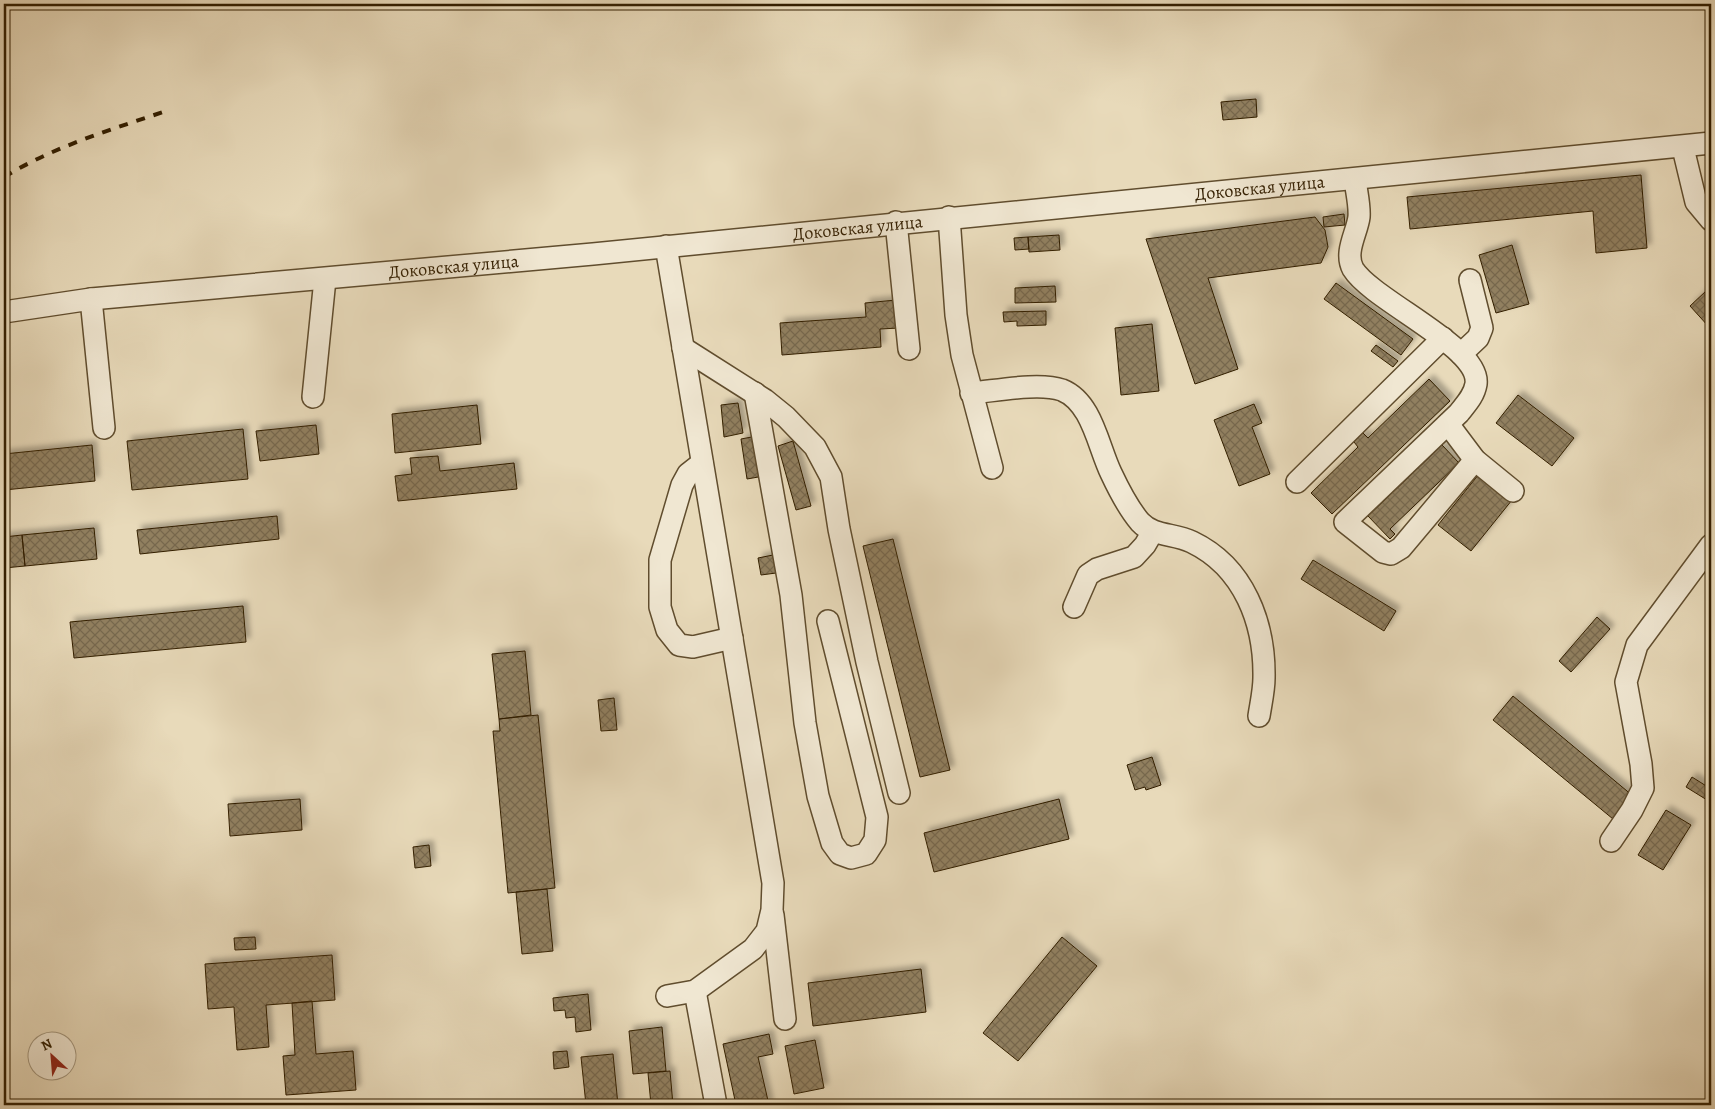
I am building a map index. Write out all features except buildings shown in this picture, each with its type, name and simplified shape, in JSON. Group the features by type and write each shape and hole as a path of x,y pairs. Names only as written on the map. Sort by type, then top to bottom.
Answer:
{"street":[{"name":"Доковская улица","path":"4,312 90,299 324,279 1711,144"},
{"path":"1683,148 1696,202 1711,220"},
{"path":"1355,178 1359,217 1351,239 1352,267 1365,284 1443,338 1461,354 1472,367 1476,382 1472,397 1448,424 1345,522 1383,552 1391,554 1401,548 1475,460"},
{"path":"949,217 956,315 971,393 992,468"},
{"path":"896,222 909,350"},
{"path":"666,246 773,883 772,910 785,1019"},
{"path":"313,397 324,279"},
{"path":"1461,354 1478,338 1482,328 1470,280"},
{"path":"90,299 104,428"},
{"path":"1298,482 1443,338"},
{"path":"683,348 755,393 786,417 815,447 831,477 839,529 867,662 900,793"},
{"path":"971,393 1038,387 1061,390 1077,400 1087,415 1111,474 1140,521 1152,532 1181,536 1198,545 1221,562 1243,587 1256,614 1262,648 1264,679 1259,716"},
{"path":"755,393 791,595 805,723 818,796 832,842 840,854 851,858 866,854 875,840 876,817 828,621"},
{"path":"1448,424 1475,460 1513,491"},
{"path":"702,462 688,474 679,495 660,560 660,607 667,630 680,645 694,647 732,638"},
{"path":"1074,607 1088,575 1097,569 1134,557 1146,545 1152,532"},
{"path":"1611,840 1632,810 1643,788 1641,764 1626,682 1637,645 1711,545"},
{"path":"667,996 695,992 753,949 767,931 772,910"},
{"path":"695,992 716,1105"}],"railway":[{"path":"4,177 64,147 169,110"}]}
